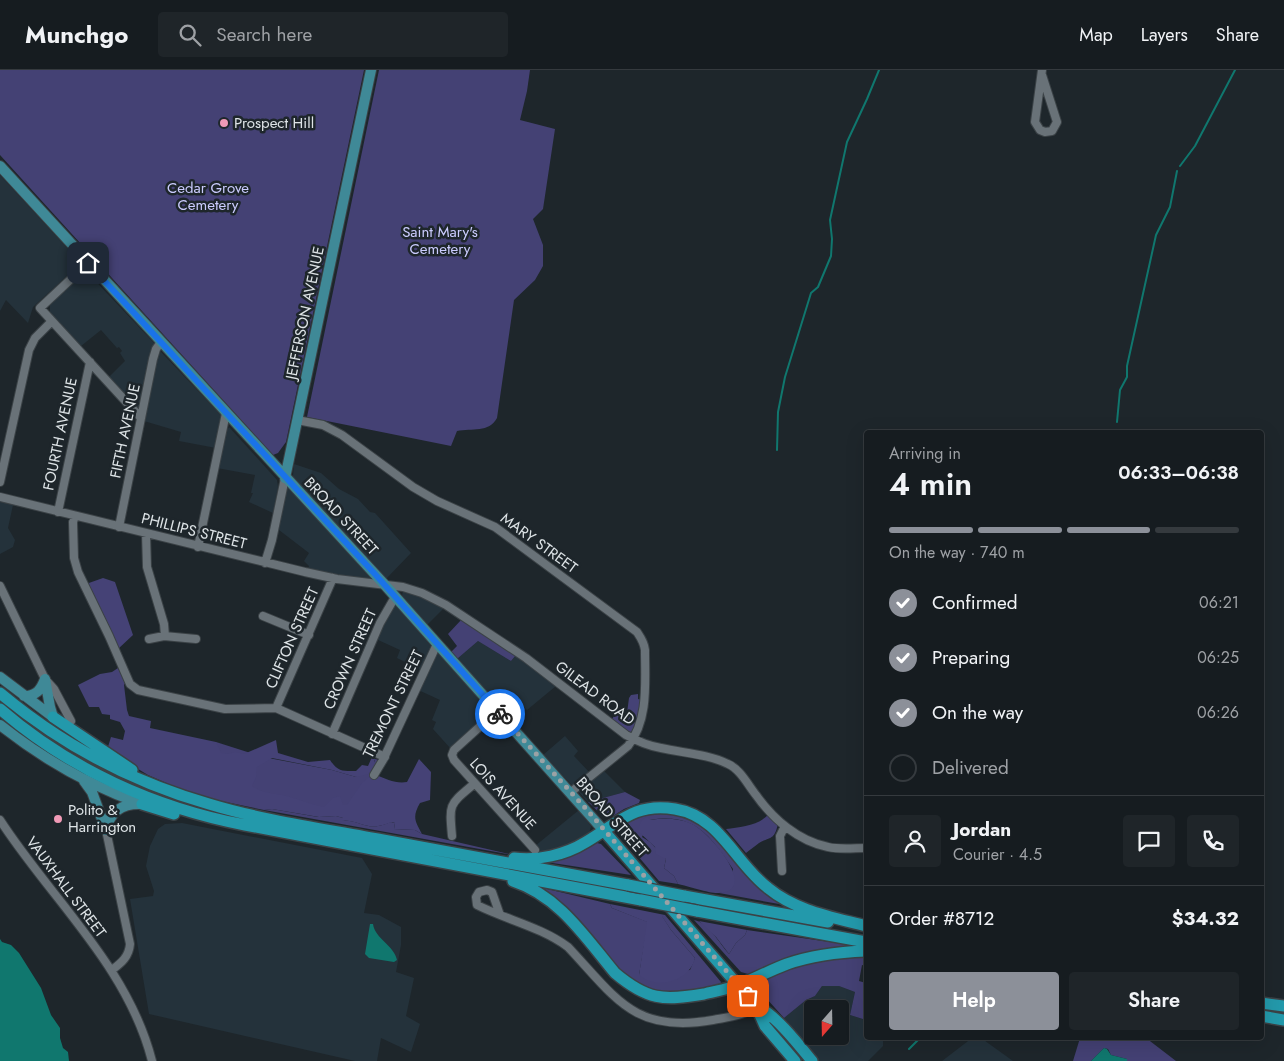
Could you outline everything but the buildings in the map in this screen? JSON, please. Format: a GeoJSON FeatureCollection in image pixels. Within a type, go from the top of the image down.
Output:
{"type":"FeatureCollection","features":[{"type":"Feature","properties":{"kind":"highway"},"geometry":{"type":"LineString","coordinates":[[0,693],[73,745],[117,769],[193,800],[238,812],[462,855],[864,928]]}},
{"type":"Feature","properties":{"kind":"highway"},"geometry":{"type":"LineString","coordinates":[[0,709],[43,743],[98,775],[155,800],[218,820]]}},
{"type":"Feature","properties":{"kind":"highway"},"geometry":{"type":"LineString","coordinates":[[53,717],[156,786]]}},
{"type":"Feature","properties":{"kind":"highway"},"geometry":{"type":"LineString","coordinates":[[142,804],[185,817],[218,820],[864,942]]}},
{"type":"Feature","properties":{"kind":"highway"},"geometry":{"type":"LineString","coordinates":[[462,855],[492,855],[522,859],[552,856],[584,844],[628,814],[649,808],[677,809],[693,814],[716,828],[754,876],[777,894],[796,905],[816,913],[864,927]]}},
{"type":"Feature","properties":{"kind":"highway","name":"BROAD STREET"},"geometry":{"type":"LineString","coordinates":[[604,830],[756,1006]]}},
{"type":"Feature","properties":{"kind":"highway"},"geometry":{"type":"LineString","coordinates":[[468,866],[492,876],[526,885],[555,904],[615,973],[636,990],[648,995],[671,998],[707,993],[739,985],[786,964],[811,957],[864,951]]}},
{"type":"Feature","properties":{"kind":"highway"},"geometry":{"type":"LineString","coordinates":[[1264,1003],[1284,1006]]}},
{"type":"Feature","properties":{"kind":"highway"},"geometry":{"type":"LineString","coordinates":[[756,1006],[765,1026],[795,1061]]}},
{"type":"Feature","properties":{"kind":"highway"},"geometry":{"type":"LineString","coordinates":[[756,1006],[772,1016],[812,1061]]}},
{"type":"Feature","properties":{"kind":"highway"},"geometry":{"type":"LineString","coordinates":[[1264,1017],[1284,1020]]}},
{"type":"Feature","properties":{"kind":"main road","name":"JEFFERSON AVENUE"},"geometry":{"type":"LineString","coordinates":[[285,478],[372,70]]}},
{"type":"Feature","properties":{"kind":"main road","name":"BROAD STREET"},"geometry":{"type":"LineString","coordinates":[[0,166],[384,584],[604,830]]}},
{"type":"Feature","properties":{"kind":"main road"},"geometry":{"type":"LineString","coordinates":[[0,677],[53,717]]}},
{"type":"Feature","properties":{"kind":"main road"},"geometry":{"type":"LineString","coordinates":[[24,696],[31,696],[38,692],[45,679]]}},
{"type":"Feature","properties":{"kind":"main road"},"geometry":{"type":"LineString","coordinates":[[45,679],[53,717]]}},
{"type":"Feature","properties":{"kind":"main road"},"geometry":{"type":"LineString","coordinates":[[0,725],[38,752],[82,778],[142,804]]}},
{"type":"Feature","properties":{"kind":"main road"},"geometry":{"type":"LineString","coordinates":[[82,778],[92,792],[106,830]]}},
{"type":"Feature","properties":{"kind":"main road"},"geometry":{"type":"LineString","coordinates":[[106,830],[110,817],[119,808],[132,804],[142,804]]}},
{"type":"Feature","properties":{"kind":"street"},"geometry":{"type":"LineString","coordinates":[[1042,73],[1056,122],[1052,131],[1045,132],[1040,130],[1035,122],[1042,73]]}},
{"type":"Feature","properties":{"kind":"street"},"geometry":{"type":"LineString","coordinates":[[88,263],[40,308],[141,418]]}},
{"type":"Feature","properties":{"kind":"street"},"geometry":{"type":"LineString","coordinates":[[0,482],[27,353],[35,338],[52,321]]}},
{"type":"Feature","properties":{"kind":"street","name":"FIFTH AVENUE"},"geometry":{"type":"LineString","coordinates":[[119,527],[155,353],[161,342]]}},
{"type":"Feature","properties":{"kind":"street","name":"FOURTH AVENUE"},"geometry":{"type":"LineString","coordinates":[[58,512],[90,362]]}},
{"type":"Feature","properties":{"kind":"street"},"geometry":{"type":"LineString","coordinates":[[198,547],[226,413]]}},
{"type":"Feature","properties":{"kind":"street","name":"MARY STREET"},"geometry":{"type":"LineString","coordinates":[[297,420],[323,425],[336,432],[413,487],[437,501],[496,527],[636,632],[644,643],[644,697],[638,729],[634,739]]}},
{"type":"Feature","properties":{"kind":"street","name":"JEFFERSON AVENUE"},"geometry":{"type":"LineString","coordinates":[[265,563],[272,540],[285,478]]}},
{"type":"Feature","properties":{"kind":"street","name":"PHILLIPS STREET"},"geometry":{"type":"LineString","coordinates":[[0,497],[265,563],[333,578],[384,584]]}},
{"type":"Feature","properties":{"kind":"street"},"geometry":{"type":"LineString","coordinates":[[74,516],[75,564],[130,684],[138,690],[225,709],[276,708],[385,757]]}},
{"type":"Feature","properties":{"kind":"street"},"geometry":{"type":"LineString","coordinates":[[146,534],[147,568],[166,636]]}},
{"type":"Feature","properties":{"kind":"street","name":"CLIFTON STREET"},"geometry":{"type":"LineString","coordinates":[[276,708],[333,578]]}},
{"type":"Feature","properties":{"kind":"street","name":"GILEAD ROAD"},"geometry":{"type":"LineString","coordinates":[[384,584],[417,591],[446,605],[526,658],[626,735],[662,748],[708,757],[730,764],[743,777],[771,814],[785,826],[815,844],[829,848],[864,848]]}},
{"type":"Feature","properties":{"kind":"street"},"geometry":{"type":"LineString","coordinates":[[0,586],[45,679],[54,689],[71,721]]}},
{"type":"Feature","properties":{"kind":"street","name":"CROWN STREET"},"geometry":{"type":"LineString","coordinates":[[332,734],[380,623],[394,596]]}},
{"type":"Feature","properties":{"kind":"street"},"geometry":{"type":"LineString","coordinates":[[263,616],[309,635]]}},
{"type":"Feature","properties":{"kind":"street"},"geometry":{"type":"LineString","coordinates":[[149,639],[166,636],[196,639]]}},
{"type":"Feature","properties":{"kind":"street","name":"TREMONT STREET"},"geometry":{"type":"LineString","coordinates":[[374,775],[385,757],[437,644]]}},
{"type":"Feature","properties":{"kind":"street","name":"LOIS AVENUE"},"geometry":{"type":"LineString","coordinates":[[497,711],[454,750],[452,755],[474,784],[535,850]]}},
{"type":"Feature","properties":{"kind":"street"},"geometry":{"type":"LineString","coordinates":[[571,792],[634,739]]}},
{"type":"Feature","properties":{"kind":"street"},"geometry":{"type":"LineString","coordinates":[[452,836],[451,808],[453,803],[474,784]]}},
{"type":"Feature","properties":{"kind":"street","name":"VAUXHALL STREET"},"geometry":{"type":"LineString","coordinates":[[0,820],[112,970],[138,1019],[152,1061]]}},
{"type":"Feature","properties":{"kind":"street"},"geometry":{"type":"LineString","coordinates":[[782,871],[780,836],[785,826]]}},
{"type":"Feature","properties":{"kind":"street","name":"VAUXHALL STREET"},"geometry":{"type":"LineString","coordinates":[[106,830],[130,944],[127,956],[112,970]]}},
{"type":"Feature","properties":{"kind":"street"},"geometry":{"type":"LineString","coordinates":[[500,915],[532,927],[562,942],[617,1000],[649,1018],[667,1022],[695,1023],[744,1014],[756,1006]]}},
{"type":"Feature","properties":{"kind":"shaded area"},"geometry":{"type":"Polygon","coordinates":[[[0,175],[81,263],[33,307],[28,323],[6,300],[0,311],[0,175]]]}},
{"type":"Feature","properties":{"kind":"shaded area"},"geometry":{"type":"Polygon","coordinates":[[[86,271],[155,344],[152,347],[139,409],[109,377],[125,361],[119,347],[117,348],[101,330],[81,346],[50,313],[50,304],[86,271]]]}},
{"type":"Feature","properties":{"kind":"shaded area"},"geometry":{"type":"Polygon","coordinates":[[[161,352],[223,417],[216,448],[179,441],[181,432],[144,421],[157,354],[161,352]]]}},
{"type":"Feature","properties":{"kind":"shaded area"},"geometry":{"type":"Polygon","coordinates":[[[229,427],[277,480],[278,487],[273,513],[249,502],[253,493],[251,493],[255,475],[217,468],[229,427]]]}},
{"type":"Feature","properties":{"kind":"shaded area"},"geometry":{"type":"Polygon","coordinates":[[[294,464],[321,473],[339,489],[358,499],[370,512],[375,513],[411,553],[385,580],[387,582],[308,569],[309,566],[304,561],[309,553],[279,530],[284,495],[293,476],[294,464]]]}},
{"type":"Feature","properties":{"kind":"shaded area"},"geometry":{"type":"Polygon","coordinates":[[[0,502],[13,505],[8,528],[15,540],[13,547],[0,554],[0,502]]]}},
{"type":"Feature","properties":{"kind":"shaded area"},"geometry":{"type":"Polygon","coordinates":[[[103,578],[115,582],[133,635],[118,649],[86,584],[103,578]]]}},
{"type":"Feature","properties":{"kind":"shaded area"},"geometry":{"type":"Polygon","coordinates":[[[403,590],[416,594],[444,608],[427,625],[402,596],[403,590]]]}},
{"type":"Feature","properties":{"kind":"shaded area"},"geometry":{"type":"Polygon","coordinates":[[[394,604],[486,706],[485,717],[451,749],[433,729],[436,722],[432,720],[440,700],[414,688],[421,670],[397,658],[400,650],[376,639],[394,604]]]}},
{"type":"Feature","properties":{"kind":"shaded area"},"geometry":{"type":"Polygon","coordinates":[[[478,641],[511,661],[516,655],[556,686],[527,710],[524,707],[521,710],[519,709],[509,718],[457,659],[478,641]]]}},
{"type":"Feature","properties":{"kind":"shaded area"},"geometry":{"type":"Polygon","coordinates":[[[118,668],[125,683],[129,716],[151,721],[150,728],[216,742],[221,753],[228,754],[235,752],[244,754],[276,740],[278,753],[308,762],[330,760],[338,769],[344,771],[356,771],[362,765],[368,766],[372,757],[375,759],[373,767],[368,774],[356,777],[332,770],[272,758],[257,767],[256,777],[252,786],[263,791],[324,807],[333,798],[340,796],[343,805],[347,805],[362,783],[368,778],[376,775],[395,782],[407,782],[419,759],[431,772],[430,800],[420,803],[415,816],[422,834],[415,830],[394,829],[395,823],[392,822],[384,825],[366,826],[342,820],[343,818],[336,816],[319,817],[272,809],[264,810],[216,800],[178,788],[148,775],[107,750],[111,737],[123,740],[125,731],[120,722],[110,719],[110,715],[102,714],[99,707],[89,707],[78,685],[100,674],[112,672],[118,668]]]}},
{"type":"Feature","properties":{"kind":"shaded area"},"geometry":{"type":"Polygon","coordinates":[[[638,694],[638,699],[642,700],[635,728],[630,733],[611,720],[620,709],[627,713],[629,698],[631,695],[638,694]]]}},
{"type":"Feature","properties":{"kind":"shaded area"},"geometry":{"type":"Polygon","coordinates":[[[565,736],[578,751],[574,756],[590,773],[599,766],[625,792],[588,802],[543,755],[565,736]]]}},
{"type":"Feature","properties":{"kind":"shaded area"},"geometry":{"type":"Polygon","coordinates":[[[579,810],[591,826],[589,834],[577,844],[538,855],[535,846],[579,810]]]}},
{"type":"Feature","properties":{"kind":"shaded area"},"geometry":{"type":"Polygon","coordinates":[[[648,817],[650,820],[682,821],[692,824],[699,829],[718,848],[733,871],[735,882],[731,889],[715,893],[678,884],[674,876],[664,868],[666,859],[656,854],[655,847],[639,832],[640,823],[648,817]]]}},
{"type":"Feature","properties":{"kind":"shaded area"},"geometry":{"type":"Polygon","coordinates":[[[182,823],[362,858],[372,874],[364,913],[379,915],[401,927],[401,945],[396,972],[414,978],[406,1016],[420,1024],[411,1052],[381,1038],[377,1061],[355,1061],[149,1014],[130,899],[153,896],[154,891],[146,866],[150,846],[158,829],[165,824],[182,823]]]}},
{"type":"Feature","properties":{"kind":"shaded area"},"geometry":{"type":"Polygon","coordinates":[[[610,904],[665,915],[662,916],[671,930],[695,958],[693,965],[677,979],[664,983],[650,981],[639,975],[647,922],[612,908],[610,904]]]}},
{"type":"Feature","properties":{"kind":"shaded area"},"geometry":{"type":"Polygon","coordinates":[[[699,921],[747,930],[729,954],[716,937],[699,921]]]}},
{"type":"Feature","properties":{"kind":"shaded area"},"geometry":{"type":"Polygon","coordinates":[[[370,924],[373,924],[377,934],[392,950],[397,960],[394,962],[369,958],[365,954],[370,924]]]}},
{"type":"Feature","properties":{"kind":"shaded area"},"geometry":{"type":"Polygon","coordinates":[[[0,939],[2,942],[11,945],[19,953],[41,988],[51,1015],[60,1028],[60,1038],[63,1048],[68,1052],[69,1061],[0,1061],[0,939]]]}},
{"type":"Feature","properties":{"kind":"shaded area"},"geometry":{"type":"Polygon","coordinates":[[[822,986],[839,986],[855,992],[850,1015],[864,1019],[864,1040],[883,1040],[883,1046],[868,1061],[818,1061],[805,1045],[849,1045],[849,1000],[806,1000],[815,996],[822,986]]]}},
{"type":"Feature","properties":{"kind":"shaded area"},"geometry":{"type":"Polygon","coordinates":[[[804,1002],[804,1043],[784,1018],[804,1002]]]}},
{"type":"Feature","properties":{"kind":"shaded area"},"geometry":{"type":"Polygon","coordinates":[[[969,1040],[984,1040],[1013,1061],[942,1061],[969,1040]]]}},
{"type":"Feature","properties":{"kind":"shaded area"},"geometry":{"type":"Polygon","coordinates":[[[1104,1048],[1111,1055],[1127,1059],[1127,1061],[1091,1061],[1104,1048]]]}},
{"type":"Feature","properties":{"kind":"green space","name":"Cedar Grove Cemetery"},"geometry":{"type":"Polygon","coordinates":[[[0,70],[364,70],[286,442],[278,453],[273,455],[0,155],[0,70]]]}},
{"type":"Feature","properties":{"kind":"green space","name":"Saint Mary's Cemetery"},"geometry":{"type":"Polygon","coordinates":[[[379,70],[530,70],[520,120],[555,129],[543,209],[533,219],[543,245],[543,266],[535,280],[514,300],[497,418],[494,423],[485,428],[457,431],[451,446],[307,417],[379,70]]]}},
{"type":"Feature","properties":{"kind":"green space"},"geometry":{"type":"Polygon","coordinates":[[[462,619],[516,655],[511,661],[478,641],[457,659],[451,652],[457,646],[448,634],[462,619]]]}},
{"type":"Feature","properties":{"kind":"green space"},"geometry":{"type":"Polygon","coordinates":[[[216,742],[263,757],[332,770],[356,777],[375,759],[379,760],[356,816],[215,782],[216,742]]]}},
{"type":"Feature","properties":{"kind":"green space"},"geometry":{"type":"Polygon","coordinates":[[[625,792],[640,800],[639,803],[624,809],[610,818],[603,816],[588,802],[625,792]]]}},
{"type":"Feature","properties":{"kind":"green space"},"geometry":{"type":"Polygon","coordinates":[[[272,809],[318,817],[336,816],[343,818],[343,820],[366,826],[383,825],[391,822],[395,823],[394,829],[415,830],[422,834],[513,855],[264,810],[272,809]]]}},
{"type":"Feature","properties":{"kind":"green space"},"geometry":{"type":"Polygon","coordinates":[[[672,812],[701,822],[780,902],[779,904],[719,893],[728,890],[733,869],[709,837],[690,824],[679,820],[666,818],[650,820],[642,837],[650,842],[666,859],[664,868],[674,876],[678,884],[659,881],[622,837],[622,827],[624,823],[644,814],[672,812]]]}},
{"type":"Feature","properties":{"kind":"green space"},"geometry":{"type":"Polygon","coordinates":[[[768,815],[778,824],[775,833],[772,837],[759,843],[746,853],[726,829],[754,824],[768,815]]]}},
{"type":"Feature","properties":{"kind":"green space"},"geometry":{"type":"Polygon","coordinates":[[[597,843],[601,844],[631,875],[546,862],[597,843]]]}},
{"type":"Feature","properties":{"kind":"green space"},"geometry":{"type":"Polygon","coordinates":[[[543,888],[610,904],[612,908],[648,922],[639,975],[690,970],[695,958],[661,915],[665,915],[721,982],[719,986],[709,989],[661,993],[630,981],[539,889],[543,888]]]}},
{"type":"Feature","properties":{"kind":"green space"},"geometry":{"type":"Polygon","coordinates":[[[694,920],[709,929],[729,954],[747,930],[851,945],[850,948],[748,974],[741,972],[694,920]]]}},
{"type":"Feature","properties":{"kind":"green space"},"geometry":{"type":"Polygon","coordinates":[[[864,955],[864,966],[862,965],[859,981],[864,982],[864,1019],[850,1015],[855,992],[839,986],[822,986],[815,996],[804,1000],[784,1018],[757,988],[760,981],[765,977],[823,958],[864,955]]]}},
{"type":"Feature","properties":{"kind":"green space"},"geometry":{"type":"Polygon","coordinates":[[[1079,1040],[1149,1040],[1176,1061],[1127,1061],[1127,1059],[1111,1055],[1108,1049],[1104,1048],[1091,1061],[1073,1061],[1079,1040]]]}},
{"type":"Feature","properties":{"kind":"waterway"},"geometry":{"type":"LineString","coordinates":[[777,450],[778,412],[785,377],[811,293],[818,287],[831,256],[830,220],[847,142],[879,70]]}},
{"type":"Feature","properties":{"kind":"waterway"},"geometry":{"type":"LineString","coordinates":[[1180,166],[1195,146],[1235,70]]}},
{"type":"Feature","properties":{"kind":"waterway"},"geometry":{"type":"LineString","coordinates":[[1117,422],[1120,390],[1127,377],[1127,366],[1156,235],[1170,207],[1177,171]]}},
{"type":"Feature","properties":{"kind":"waterway"},"geometry":{"type":"LineString","coordinates":[[909,1049],[918,1040]]}},
{"type":"Feature","properties":{"kind":"way so far"},"geometry":{"type":"LineString","coordinates":[[500,714],[588,811],[748,996]]}},
{"type":"Feature","properties":{"kind":"place","name":"Prospect Hill"},"geometry":{"type":"Point","coordinates":[224,123]}},
{"type":"Feature","properties":{"kind":"place","name":"Polito & Harrington"},"geometry":{"type":"Point","coordinates":[58,819]}},
{"type":"Feature","properties":{"kind":"route"},"geometry":{"type":"LineString","coordinates":[[88,263],[374,573],[500,714]]}}]}
